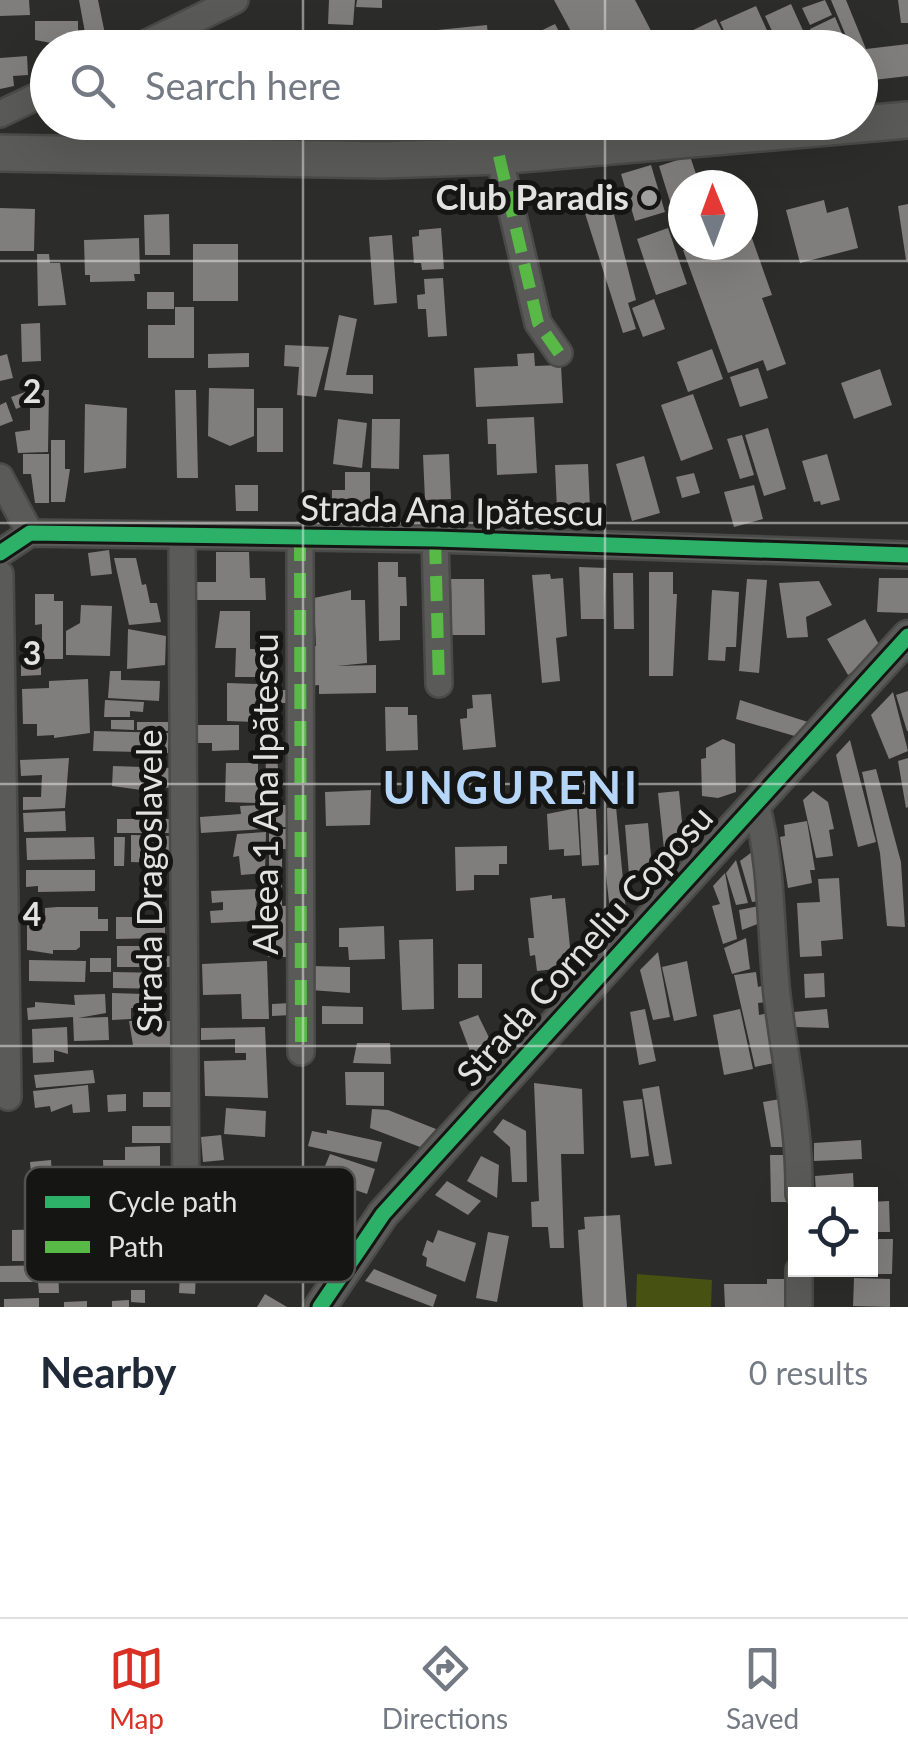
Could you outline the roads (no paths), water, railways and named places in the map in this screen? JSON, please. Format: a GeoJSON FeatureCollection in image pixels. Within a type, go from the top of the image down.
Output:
{"type":"FeatureCollection","features":[{"type":"Feature","properties":{"kind":"main road"},"geometry":{"type":"LineString","coordinates":[[878,123],[908,120]]}},
{"type":"Feature","properties":{"kind":"main road"},"geometry":{"type":"LineString","coordinates":[[0,153],[382,160],[499,156],[681,140]]}},
{"type":"Feature","properties":{"kind":"street"},"geometry":{"type":"LineString","coordinates":[[174,30],[235,0]]}},
{"type":"Feature","properties":{"kind":"street"},"geometry":{"type":"LineString","coordinates":[[0,114],[30,100]]}},
{"type":"Feature","properties":{"kind":"street"},"geometry":{"type":"LineString","coordinates":[[499,156],[538,323],[559,353]]}},
{"type":"Feature","properties":{"kind":"street"},"geometry":{"type":"LineString","coordinates":[[0,477],[30,533],[0,554]]}},
{"type":"Feature","properties":{"kind":"street","name":"Strada Ana Ipătescu"},"geometry":{"type":"LineString","coordinates":[[30,533],[435,539],[908,554]]}},
{"type":"Feature","properties":{"kind":"street","name":"Strada Dragoslavele"},"geometry":{"type":"LineString","coordinates":[[182,536],[186,1167]]}},
{"type":"Feature","properties":{"kind":"street","name":"Aleea 1 Ana Ipătescu"},"geometry":{"type":"LineString","coordinates":[[300,536],[301,1052]]}},
{"type":"Feature","properties":{"kind":"street"},"geometry":{"type":"LineString","coordinates":[[435,539],[439,684]]}},
{"type":"Feature","properties":{"kind":"street"},"geometry":{"type":"LineString","coordinates":[[0,574],[8,1097]]}},
{"type":"Feature","properties":{"kind":"street","name":"Strada Corneliu Coposu"},"geometry":{"type":"LineString","coordinates":[[355,1255],[383,1214],[908,636]]}},
{"type":"Feature","properties":{"kind":"street"},"geometry":{"type":"LineString","coordinates":[[756,804],[771,875],[777,994],[800,1163],[799,1187]]}},
{"type":"Feature","properties":{"kind":"street"},"geometry":{"type":"LineString","coordinates":[[799,1277],[799,1307]]}},
{"type":"Feature","properties":{"kind":"street","name":"Strada Corneliu Coposu"},"geometry":{"type":"LineString","coordinates":[[320,1307],[337,1282]]}},
{"type":"Feature","properties":{"kind":"place","name":"Club Paradis"},"geometry":{"type":"Point","coordinates":[649,198]}},
{"type":"Feature","properties":{"kind":"district","name":"UNGURENI"},"geometry":{"type":"Point","coordinates":[511,788]}}]}
